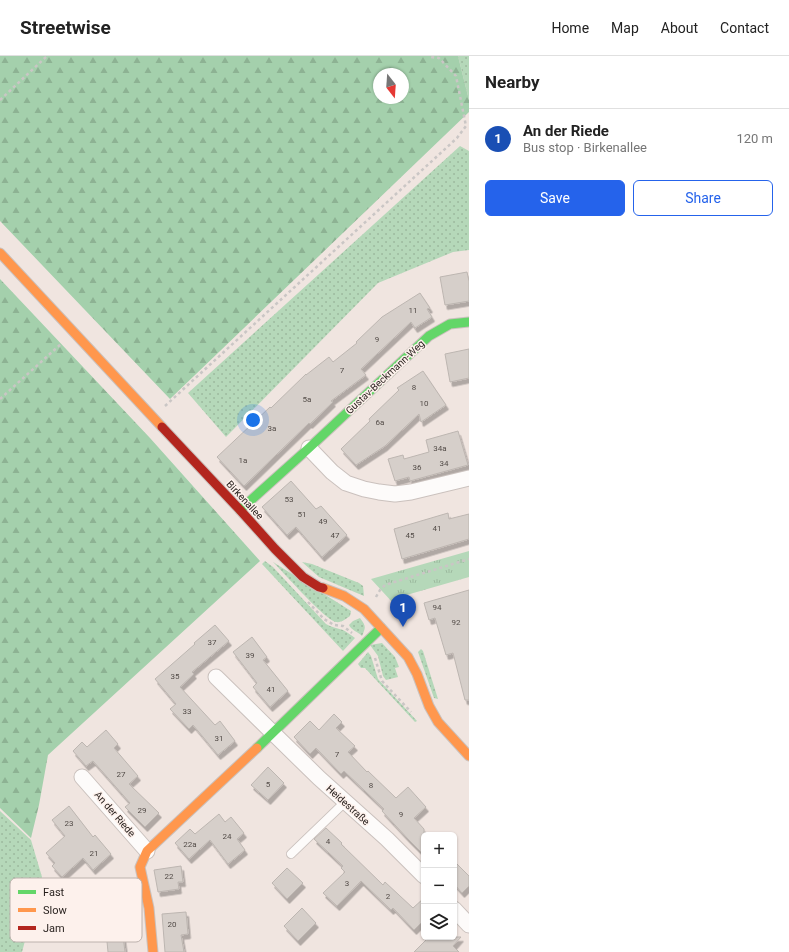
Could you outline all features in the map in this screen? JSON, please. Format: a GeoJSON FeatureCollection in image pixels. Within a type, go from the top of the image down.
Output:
{"type":"FeatureCollection","features":[{"type":"Feature","properties":{"kind":"street","name":"Birkenallee"},"geometry":{"type":"LineString","coordinates":[[0,253],[275,549],[303,576],[319,587],[344,596],[364,609],[408,657],[417,674],[429,706],[438,722],[469,756]]}},
{"type":"Feature","properties":{"kind":"street","name":"Gustav-Beckmann-Weg"},"geometry":{"type":"LineString","coordinates":[[240,510],[429,336],[450,324],[469,322]]}},
{"type":"Feature","properties":{"kind":"street"},"geometry":{"type":"LineString","coordinates":[[309,448],[332,472],[346,483],[379,492],[395,494],[411,492],[469,478]]}},
{"type":"Feature","properties":{"kind":"street"},"geometry":{"type":"LineString","coordinates":[[153,952],[149,908],[140,867],[147,851],[273,733],[381,628]]}},
{"type":"Feature","properties":{"kind":"street"},"geometry":{"type":"LineString","coordinates":[[216,677],[273,733]]}},
{"type":"Feature","properties":{"kind":"street","name":"Heidestraße"},"geometry":{"type":"LineString","coordinates":[[273,733],[319,778],[387,839],[421,873]]}},
{"type":"Feature","properties":{"kind":"street","name":"An der Riede"},"geometry":{"type":"LineString","coordinates":[[82,777],[147,851]]}},
{"type":"Feature","properties":{"kind":"street"},"geometry":{"type":"LineString","coordinates":[[457,911],[469,925]]}},
{"type":"Feature","properties":{"kind":"lane"},"geometry":{"type":"LineString","coordinates":[[291,854],[345,802]]}},
{"type":"Feature","properties":{"kind":"path"},"geometry":{"type":"LineString","coordinates":[[0,100],[47,56]]}},
{"type":"Feature","properties":{"kind":"path"},"geometry":{"type":"LineString","coordinates":[[153,418],[457,138],[466,126],[456,76],[439,58],[431,56]]}},
{"type":"Feature","properties":{"kind":"path"},"geometry":{"type":"LineString","coordinates":[[0,399],[74,331]]}},
{"type":"Feature","properties":{"kind":"path"},"geometry":{"type":"LineString","coordinates":[[343,626],[364,609],[377,596],[385,585],[469,559]]}},
{"type":"Feature","properties":{"kind":"green space"},"geometry":{"type":"Polygon","coordinates":[[[0,56],[458,56],[469,100],[469,112],[170,399],[0,221],[0,56]]]}},
{"type":"Feature","properties":{"kind":"green space"},"geometry":{"type":"Polygon","coordinates":[[[458,56],[469,56],[469,100],[458,56]]]}},
{"type":"Feature","properties":{"kind":"green space"},"geometry":{"type":"Polygon","coordinates":[[[460,146],[469,151],[469,250],[453,252],[378,283],[226,437],[188,393],[460,146]]]}},
{"type":"Feature","properties":{"kind":"green space"},"geometry":{"type":"Polygon","coordinates":[[[0,279],[150,438],[260,561],[48,755],[39,805],[31,838],[0,808],[0,279]]]}},
{"type":"Feature","properties":{"kind":"green space"},"geometry":{"type":"Polygon","coordinates":[[[469,551],[469,577],[403,596],[393,603],[371,579],[469,551]]]}},
{"type":"Feature","properties":{"kind":"green space"},"geometry":{"type":"Polygon","coordinates":[[[265,561],[273,567],[326,624],[343,630],[355,638],[343,651],[262,564],[265,561]]]}},
{"type":"Feature","properties":{"kind":"green space"},"geometry":{"type":"Polygon","coordinates":[[[273,562],[351,611],[350,616],[340,622],[336,622],[331,619],[314,605],[273,562]]]}},
{"type":"Feature","properties":{"kind":"green space"},"geometry":{"type":"Polygon","coordinates":[[[302,562],[312,564],[359,583],[363,586],[364,596],[319,577],[302,562]]]}},
{"type":"Feature","properties":{"kind":"green space"},"geometry":{"type":"Polygon","coordinates":[[[360,618],[365,627],[362,636],[349,625],[353,621],[360,618]]]}},
{"type":"Feature","properties":{"kind":"green space"},"geometry":{"type":"Polygon","coordinates":[[[382,643],[395,657],[399,667],[395,668],[398,677],[386,680],[383,676],[378,656],[370,645],[382,643]]]}},
{"type":"Feature","properties":{"kind":"green space"},"geometry":{"type":"Polygon","coordinates":[[[421,649],[423,651],[438,699],[434,698],[418,652],[421,649]]]}},
{"type":"Feature","properties":{"kind":"green space"},"geometry":{"type":"Polygon","coordinates":[[[368,652],[371,656],[378,679],[417,721],[415,722],[365,668],[361,668],[358,664],[368,652]]]}},
{"type":"Feature","properties":{"kind":"green space"},"geometry":{"type":"Polygon","coordinates":[[[0,811],[31,840],[42,877],[10,878],[10,942],[25,942],[22,952],[0,952],[0,811]]]}},
{"type":"Feature","properties":{"kind":"building"},"geometry":{"type":"Polygon","coordinates":[[[467,272],[469,281],[469,301],[445,305],[440,277],[467,272]]]}},
{"type":"Feature","properties":{"kind":"building"},"geometry":{"type":"Polygon","coordinates":[[[420,293],[430,308],[427,309],[432,317],[415,328],[411,322],[361,369],[366,375],[331,401],[333,402],[310,424],[309,423],[244,486],[217,457],[306,374],[329,357],[333,362],[357,343],[356,342],[382,317],[420,293]]]}},
{"type":"Feature","properties":{"kind":"building"},"geometry":{"type":"Polygon","coordinates":[[[469,349],[469,378],[450,382],[445,354],[469,349]]]}},
{"type":"Feature","properties":{"kind":"building"},"geometry":{"type":"Polygon","coordinates":[[[423,371],[446,405],[421,422],[419,414],[385,446],[356,465],[341,449],[399,390],[397,388],[423,371]]]}},
{"type":"Feature","properties":{"kind":"building"},"geometry":{"type":"Polygon","coordinates":[[[458,431],[468,465],[410,481],[409,477],[395,481],[388,459],[403,455],[404,459],[429,452],[426,440],[458,431]]]}},
{"type":"Feature","properties":{"kind":"building"},"geometry":{"type":"Polygon","coordinates":[[[291,481],[316,509],[321,506],[347,535],[322,557],[296,527],[287,535],[262,507],[291,481]]]}},
{"type":"Feature","properties":{"kind":"building"},"geometry":{"type":"Polygon","coordinates":[[[448,513],[449,519],[469,514],[469,539],[402,559],[394,529],[448,513]]]}},
{"type":"Feature","properties":{"kind":"building"},"geometry":{"type":"Polygon","coordinates":[[[469,590],[469,700],[465,700],[453,653],[446,655],[435,618],[429,620],[424,603],[469,590]]]}},
{"type":"Feature","properties":{"kind":"building"},"geometry":{"type":"Polygon","coordinates":[[[215,625],[229,641],[192,672],[194,674],[180,687],[215,725],[220,721],[235,741],[218,755],[193,725],[189,729],[170,709],[176,704],[155,679],[215,625]]]}},
{"type":"Feature","properties":{"kind":"building"},"geometry":{"type":"Polygon","coordinates":[[[252,637],[267,657],[263,660],[288,691],[270,707],[253,687],[257,683],[233,652],[252,637]]]}},
{"type":"Feature","properties":{"kind":"building"},"geometry":{"type":"Polygon","coordinates":[[[334,714],[342,722],[336,728],[355,746],[348,752],[367,772],[368,771],[396,798],[408,787],[426,807],[414,818],[424,829],[424,832],[421,832],[421,852],[382,811],[384,809],[344,771],[341,774],[316,748],[310,754],[294,737],[310,721],[319,730],[334,714]]]}},
{"type":"Feature","properties":{"kind":"building"},"geometry":{"type":"Polygon","coordinates":[[[106,730],[118,744],[114,748],[138,776],[129,784],[159,813],[145,827],[125,807],[130,803],[93,761],[86,766],[73,751],[82,742],[87,747],[106,730]]]}},
{"type":"Feature","properties":{"kind":"building"},"geometry":{"type":"Polygon","coordinates":[[[268,767],[284,783],[268,800],[251,785],[268,767]]]}},
{"type":"Feature","properties":{"kind":"building"},"geometry":{"type":"Polygon","coordinates":[[[69,806],[93,837],[95,835],[111,854],[93,870],[83,858],[62,877],[52,866],[55,863],[46,853],[65,836],[52,820],[69,806]]]}},
{"type":"Feature","properties":{"kind":"building"},"geometry":{"type":"Polygon","coordinates":[[[219,814],[225,822],[231,817],[244,833],[237,839],[245,850],[228,864],[210,840],[189,859],[175,843],[190,829],[195,834],[219,814]]]}},
{"type":"Feature","properties":{"kind":"building"},"geometry":{"type":"Polygon","coordinates":[[[326,828],[383,885],[385,882],[413,908],[421,901],[421,923],[414,930],[393,908],[391,910],[361,881],[337,906],[323,893],[345,872],[341,868],[343,866],[314,839],[326,828]]]}},
{"type":"Feature","properties":{"kind":"building"},"geometry":{"type":"Polygon","coordinates":[[[457,864],[469,876],[469,886],[462,893],[457,887],[457,864]]]}},
{"type":"Feature","properties":{"kind":"building"},"geometry":{"type":"Polygon","coordinates":[[[181,866],[183,882],[178,882],[179,889],[158,892],[154,870],[181,866]]]}},
{"type":"Feature","properties":{"kind":"building"},"geometry":{"type":"Polygon","coordinates":[[[287,868],[303,883],[287,899],[272,883],[287,868]]]}},
{"type":"Feature","properties":{"kind":"building"},"geometry":{"type":"Polygon","coordinates":[[[302,908],[316,923],[298,941],[284,926],[302,908]]]}},
{"type":"Feature","properties":{"kind":"building"},"geometry":{"type":"Polygon","coordinates":[[[186,912],[188,934],[181,935],[184,952],[165,952],[162,914],[186,912]]]}},
{"type":"Feature","properties":{"kind":"building"},"geometry":{"type":"Polygon","coordinates":[[[457,937],[461,937],[453,946],[459,952],[414,952],[426,940],[457,940],[457,937]]]}},
{"type":"Feature","properties":{"kind":"building"},"geometry":{"type":"Polygon","coordinates":[[[107,942],[124,942],[125,952],[108,952],[107,942]]]}},
{"type":"Feature","properties":{"kind":"traffic: fast"},"geometry":{"type":"LineString","coordinates":[[240,510],[429,336],[450,324],[469,322]]}},
{"type":"Feature","properties":{"kind":"traffic: fast"},"geometry":{"type":"LineString","coordinates":[[257,748],[381,628]]}},
{"type":"Feature","properties":{"kind":"traffic: slow"},"geometry":{"type":"LineString","coordinates":[[0,253],[162,427]]}},
{"type":"Feature","properties":{"kind":"traffic: slow"},"geometry":{"type":"LineString","coordinates":[[323,588],[344,596],[364,609],[408,657],[417,674],[429,706],[438,722],[469,756]]}},
{"type":"Feature","properties":{"kind":"traffic: slow"},"geometry":{"type":"LineString","coordinates":[[153,952],[149,908],[140,867],[147,851],[257,748]]}},
{"type":"Feature","properties":{"kind":"traffic: jam"},"geometry":{"type":"LineString","coordinates":[[162,427],[275,549],[303,577],[323,588]]}},
{"type":"Feature","properties":{"kind":"place","name":"An der Riede"},"geometry":{"type":"Point","coordinates":[403,627]}}]}
